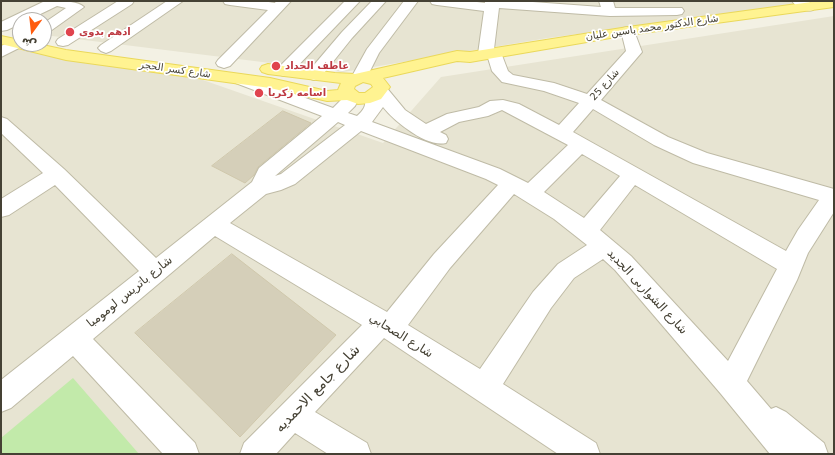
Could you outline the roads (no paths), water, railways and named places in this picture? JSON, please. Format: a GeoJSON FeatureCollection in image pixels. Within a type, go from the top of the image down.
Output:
{"type":"FeatureCollection","features":[{"type":"Feature","properties":{"kind":"main road","name":"شارع الدكتور محمد ياسين عليان"},"geometry":{"type":"LineString","coordinates":[[470,57],[459,64],[360,98],[357,85],[457,56],[470,57],[804,4],[834,3]]}},
{"type":"Feature","properties":{"kind":"main road","name":"شارع كسر الحجر"},"geometry":{"type":"LineString","coordinates":[[8,34],[66,54],[288,86],[327,96],[357,85]]}},
{"type":"Feature","properties":{"kind":"main road","name":"شارع كسر الحجر"},"geometry":{"type":"LineString","coordinates":[[52,40],[314,75],[357,85]]}},
{"type":"Feature","properties":{"kind":"main road"},"geometry":{"type":"LineString","coordinates":[[357,85],[378,81],[379,91]]}},
{"type":"Feature","properties":{"kind":"street"},"geometry":{"type":"LineString","coordinates":[[1,52],[8,34],[56,1],[77,8],[52,24]]}},
{"type":"Feature","properties":{"kind":"street"},"geometry":{"type":"LineString","coordinates":[[63,42],[127,1]]}},
{"type":"Feature","properties":{"kind":"street"},"geometry":{"type":"LineString","coordinates":[[106,48],[176,1]]}},
{"type":"Feature","properties":{"kind":"street"},"geometry":{"type":"LineString","coordinates":[[230,1],[281,4]]}},
{"type":"Feature","properties":{"kind":"street"},"geometry":{"type":"LineString","coordinates":[[284,71],[353,1]]}},
{"type":"Feature","properties":{"kind":"street"},"geometry":{"type":"LineString","coordinates":[[314,75],[346,35],[379,1]]}},
{"type":"Feature","properties":{"kind":"street","name":"شارع باتريس لومومبا"},"geometry":{"type":"LineString","coordinates":[[260,187],[263,178],[270,169],[345,106],[357,85],[372,52],[411,1]]}},
{"type":"Feature","properties":{"kind":"street"},"geometry":{"type":"LineString","coordinates":[[437,1],[608,7],[676,6],[686,23]]}},
{"type":"Feature","properties":{"kind":"street"},"geometry":{"type":"LineString","coordinates":[[224,63],[281,4]]}},
{"type":"Feature","properties":{"kind":"street"},"geometry":{"type":"LineString","coordinates":[[492,4],[490,53],[503,77],[559,90],[591,101],[661,141],[686,153],[834,197],[825,208],[790,265],[785,280],[731,384]]}},
{"type":"Feature","properties":{"kind":"street","name":"شارع 25"},"geometry":{"type":"LineString","coordinates":[[561,134],[634,52],[628,31]]}},
{"type":"Feature","properties":{"kind":"street","name":"شارع الشواربى الجديد"},"geometry":{"type":"LineString","coordinates":[[239,79],[512,184]]}},
{"type":"Feature","properties":{"kind":"street","name":"شارع باتريس لومومبا"},"geometry":{"type":"LineString","coordinates":[[1,398],[260,187],[274,185],[288,179],[359,124],[375,108],[379,91]]}},
{"type":"Feature","properties":{"kind":"street","name":"شارع الشواربى الجديد"},"geometry":{"type":"LineString","coordinates":[[379,91],[393,111],[425,132],[472,157],[595,239],[623,263],[731,384],[789,454]]}},
{"type":"Feature","properties":{"kind":"street"},"geometry":{"type":"LineString","coordinates":[[425,132],[455,117],[474,115],[489,110],[496,105],[503,105],[513,108],[790,265]]}},
{"type":"Feature","properties":{"kind":"street"},"geometry":{"type":"LineString","coordinates":[[1,123],[57,174],[124,243],[155,272]]}},
{"type":"Feature","properties":{"kind":"street","name":"شارع جامع الاحمديه"},"geometry":{"type":"LineString","coordinates":[[255,454],[293,415],[386,326],[442,261],[512,184],[580,145]]}},
{"type":"Feature","properties":{"kind":"street"},"geometry":{"type":"LineString","coordinates":[[1,209],[57,174]]}},
{"type":"Feature","properties":{"kind":"street"},"geometry":{"type":"LineString","coordinates":[[484,388],[542,300],[595,239],[632,175]]}},
{"type":"Feature","properties":{"kind":"street","name":"شارع الصحابي"},"geometry":{"type":"LineString","coordinates":[[213,224],[386,326],[585,454]]}},
{"type":"Feature","properties":{"kind":"street"},"geometry":{"type":"LineString","coordinates":[[74,338],[184,454]]}},
{"type":"Feature","properties":{"kind":"street","name":"شارع الشواربى الجديد"},"geometry":{"type":"LineString","coordinates":[[731,384],[813,454]]}},
{"type":"Feature","properties":{"kind":"street"},"geometry":{"type":"LineString","coordinates":[[293,415],[356,454]]}},
{"type":"Feature","properties":{"kind":"place","name":"ادهم بدوى"},"geometry":{"type":"Point","coordinates":[70,32]}},
{"type":"Feature","properties":{"kind":"place","name":"عاطف الحداد"},"geometry":{"type":"Point","coordinates":[276,66]}},
{"type":"Feature","properties":{"kind":"place","name":"اسامه زكريا"},"geometry":{"type":"Point","coordinates":[259,93]}}]}
